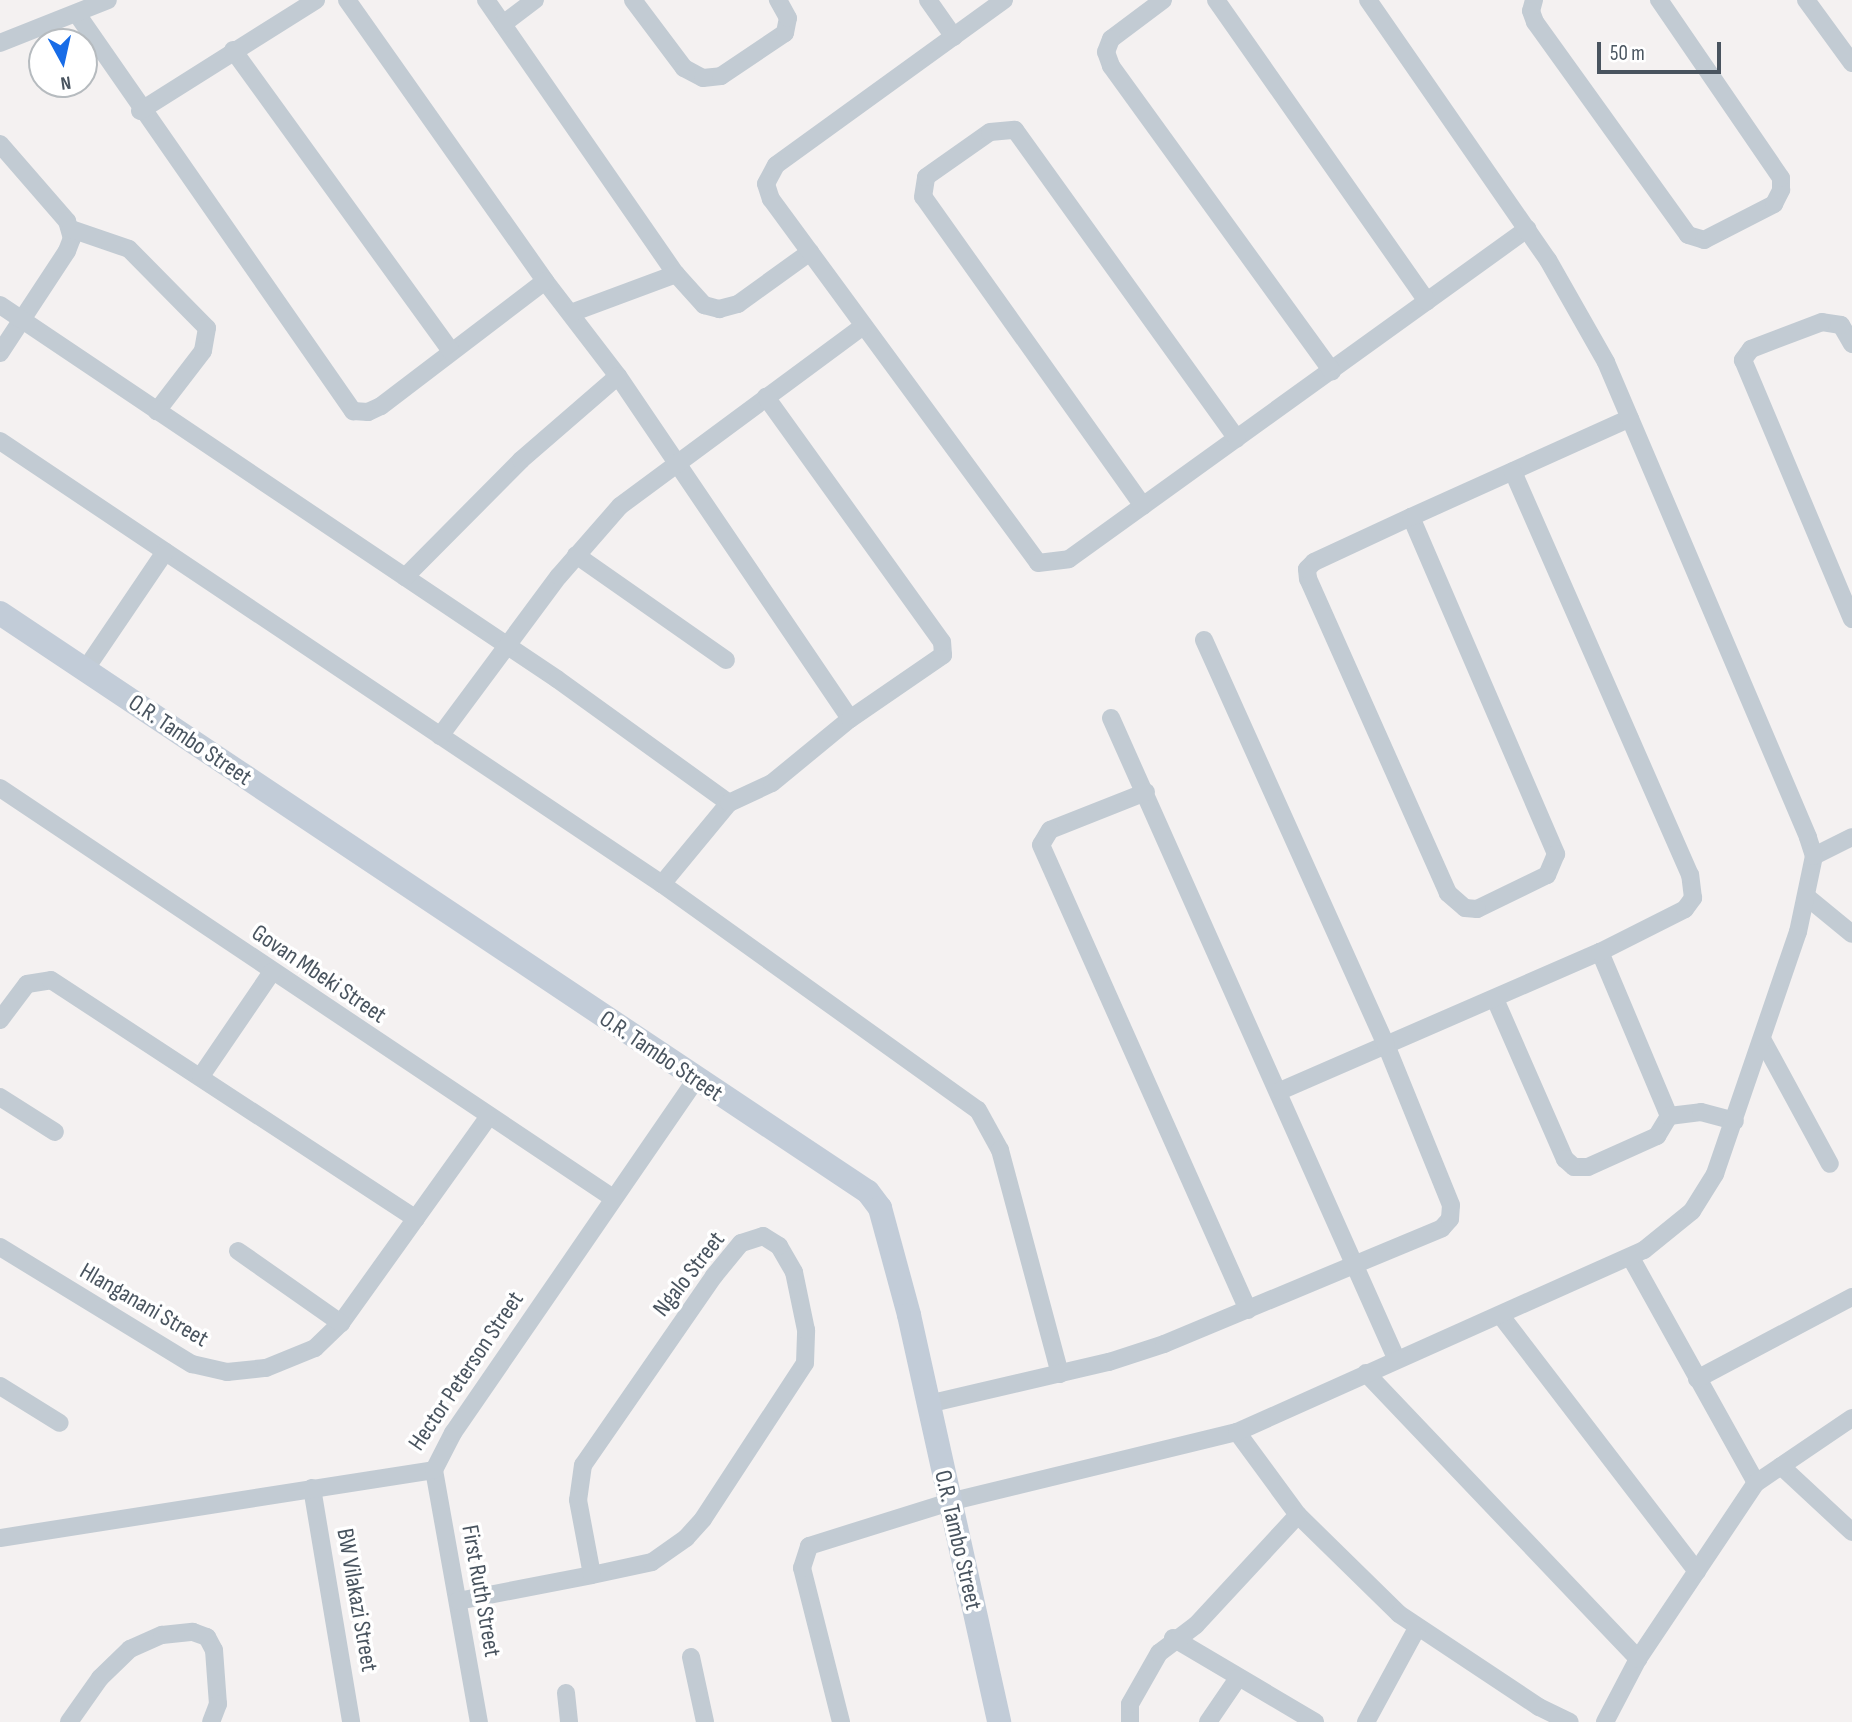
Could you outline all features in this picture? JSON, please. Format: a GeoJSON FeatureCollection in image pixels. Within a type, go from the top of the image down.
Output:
{"type":"FeatureCollection","features":[{"type":"Feature","properties":{"kind":"street"},"geometry":{"type":"LineString","coordinates":[[0,43],[108,0]]}},
{"type":"Feature","properties":{"kind":"street"},"geometry":{"type":"LineString","coordinates":[[140,111],[316,0]]}},
{"type":"Feature","properties":{"kind":"street"},"geometry":{"type":"LineString","coordinates":[[347,0],[545,281],[618,376],[850,719]]}},
{"type":"Feature","properties":{"kind":"street"},"geometry":{"type":"LineString","coordinates":[[486,0],[676,274],[704,305],[729,308],[810,252]]}},
{"type":"Feature","properties":{"kind":"street"},"geometry":{"type":"LineString","coordinates":[[503,24],[535,0]]}},
{"type":"Feature","properties":{"kind":"street"},"geometry":{"type":"LineString","coordinates":[[633,0],[684,68],[703,78],[721,76],[785,33],[788,18],[778,0]]}},
{"type":"Feature","properties":{"kind":"street"},"geometry":{"type":"LineString","coordinates":[[928,0],[954,37]]}},
{"type":"Feature","properties":{"kind":"street"},"geometry":{"type":"LineString","coordinates":[[1004,0],[770,172],[766,184],[771,199],[1038,563],[1069,559],[1527,229]]}},
{"type":"Feature","properties":{"kind":"street"},"geometry":{"type":"LineString","coordinates":[[1163,0],[1111,39],[1106,52],[1111,65],[1332,371]]}},
{"type":"Feature","properties":{"kind":"street"},"geometry":{"type":"LineString","coordinates":[[1216,0],[1427,301]]}},
{"type":"Feature","properties":{"kind":"street"},"geometry":{"type":"LineString","coordinates":[[841,1722],[802,1568],[804,1552],[832,1536],[949,1502],[1237,1432],[1396,1358],[1501,1316],[1631,1258],[1662,1239],[1692,1211],[1715,1174],[1735,1121],[1807,898],[1814,856],[1630,418],[1576,303],[1368,0]]}},
{"type":"Feature","properties":{"kind":"street"},"geometry":{"type":"LineString","coordinates":[[1534,0],[1533,17],[1559,55],[1688,235],[1704,240],[1774,204],[1781,178],[1659,0]]}},
{"type":"Feature","properties":{"kind":"street"},"geometry":{"type":"LineString","coordinates":[[1806,0],[1852,63]]}},
{"type":"Feature","properties":{"kind":"street"},"geometry":{"type":"LineString","coordinates":[[85,7],[140,111],[354,411],[374,410],[545,281]]}},
{"type":"Feature","properties":{"kind":"street"},"geometry":{"type":"LineString","coordinates":[[233,50],[451,351]]}},
{"type":"Feature","properties":{"kind":"street"},"geometry":{"type":"LineString","coordinates":[[1143,506],[923,197],[922,183],[990,132],[1015,130],[1237,439]]}},
{"type":"Feature","properties":{"kind":"street"},"geometry":{"type":"LineString","coordinates":[[0,144],[71,229],[129,250],[207,328],[203,351],[157,411]]}},
{"type":"Feature","properties":{"kind":"street"},"geometry":{"type":"LineString","coordinates":[[0,353],[68,251],[71,229]]}},
{"type":"Feature","properties":{"kind":"street"},"geometry":{"type":"LineString","coordinates":[[571,313],[676,274]]}},
{"type":"Feature","properties":{"kind":"street"},"geometry":{"type":"LineString","coordinates":[[0,305],[506,645],[729,803]]}},
{"type":"Feature","properties":{"kind":"street"},"geometry":{"type":"LineString","coordinates":[[1852,344],[1841,325],[1830,321],[1751,349],[1743,360],[1852,619]]}},
{"type":"Feature","properties":{"kind":"street"},"geometry":{"type":"LineString","coordinates":[[440,736],[576,555],[620,506],[863,326]]}},
{"type":"Feature","properties":{"kind":"street"},"geometry":{"type":"LineString","coordinates":[[405,577],[521,460],[618,376]]}},
{"type":"Feature","properties":{"kind":"street"},"geometry":{"type":"LineString","coordinates":[[662,884],[729,803],[772,783],[850,719],[937,662],[944,647],[766,397]]}},
{"type":"Feature","properties":{"kind":"street"},"geometry":{"type":"LineString","coordinates":[[1411,517],[1556,854],[1547,875],[1477,909],[1465,908],[1448,893],[1307,576],[1314,562],[1411,517],[1630,418]]}},
{"type":"Feature","properties":{"kind":"street"},"geometry":{"type":"LineString","coordinates":[[0,440],[662,884],[978,1110],[1000,1150],[1060,1374]]}},
{"type":"Feature","properties":{"kind":"street"},"geometry":{"type":"LineString","coordinates":[[1280,1091],[1600,953],[1685,909],[1694,891],[1513,471]]}},
{"type":"Feature","properties":{"kind":"street"},"geometry":{"type":"LineString","coordinates":[[85,670],[165,552]]}},
{"type":"Feature","properties":{"kind":"street"},"geometry":{"type":"LineString","coordinates":[[576,555],[726,660]]}},
{"type":"Feature","properties":{"kind":"street","name":"O.R. Tambo Street"},"geometry":{"type":"LineString","coordinates":[[0,613],[696,1080],[859,1186],[880,1208],[928,1404],[999,1722]]}},
{"type":"Feature","properties":{"kind":"street"},"geometry":{"type":"LineString","coordinates":[[928,1404],[1132,1355],[1248,1310],[1442,1228],[1452,1212],[1386,1045],[1204,640]]}},
{"type":"Feature","properties":{"kind":"street"},"geometry":{"type":"LineString","coordinates":[[1111,718],[1280,1091],[1396,1358]]}},
{"type":"Feature","properties":{"kind":"street","name":"Govan Mbeki Street"},"geometry":{"type":"LineString","coordinates":[[0,788],[488,1118],[613,1198]]}},
{"type":"Feature","properties":{"kind":"street"},"geometry":{"type":"LineString","coordinates":[[1146,792],[1050,830],[1041,845],[1248,1310]]}},
{"type":"Feature","properties":{"kind":"street"},"geometry":{"type":"LineString","coordinates":[[1814,856],[1852,837]]}},
{"type":"Feature","properties":{"kind":"street"},"geometry":{"type":"LineString","coordinates":[[1807,898],[1852,934]]}},
{"type":"Feature","properties":{"kind":"street"},"geometry":{"type":"LineString","coordinates":[[1600,953],[1669,1116]]}},
{"type":"Feature","properties":{"kind":"street"},"geometry":{"type":"LineString","coordinates":[[201,1076],[272,972]]}},
{"type":"Feature","properties":{"kind":"street"},"geometry":{"type":"LineString","coordinates":[[0,1020],[27,984],[51,980],[415,1219]]}},
{"type":"Feature","properties":{"kind":"street"},"geometry":{"type":"LineString","coordinates":[[1494,999],[1569,1164],[1588,1167],[1657,1136],[1669,1116]]}},
{"type":"Feature","properties":{"kind":"street"},"geometry":{"type":"LineString","coordinates":[[1762,1039],[1830,1164]]}},
{"type":"Feature","properties":{"kind":"street","name":"Hector Peterson Street"},"geometry":{"type":"LineString","coordinates":[[0,1538],[434,1470],[453,1433],[696,1080]]}},
{"type":"Feature","properties":{"kind":"street"},"geometry":{"type":"LineString","coordinates":[[0,1097],[55,1132]]}},
{"type":"Feature","properties":{"kind":"street"},"geometry":{"type":"LineString","coordinates":[[1669,1116],[1701,1112],[1735,1121]]}},
{"type":"Feature","properties":{"kind":"street","name":"Hlanganani Street"},"geometry":{"type":"LineString","coordinates":[[0,1247],[173,1354],[211,1370],[247,1372],[285,1363],[315,1348],[341,1323],[488,1118]]}},
{"type":"Feature","properties":{"kind":"street","name":"Ngalo Street"},"geometry":{"type":"LineString","coordinates":[[458,1601],[592,1575],[652,1562],[686,1538],[805,1363],[806,1330],[794,1272],[779,1246],[763,1236],[741,1243],[714,1276],[583,1465],[578,1500],[592,1575]]}},
{"type":"Feature","properties":{"kind":"street"},"geometry":{"type":"LineString","coordinates":[[239,1251],[341,1323]]}},
{"type":"Feature","properties":{"kind":"street"},"geometry":{"type":"LineString","coordinates":[[1631,1258],[1756,1483]]}},
{"type":"Feature","properties":{"kind":"street"},"geometry":{"type":"LineString","coordinates":[[1697,1379],[1852,1297]]}},
{"type":"Feature","properties":{"kind":"street"},"geometry":{"type":"LineString","coordinates":[[1501,1316],[1697,1571]]}},
{"type":"Feature","properties":{"kind":"street"},"geometry":{"type":"LineString","coordinates":[[1366,1373],[1638,1659]]}},
{"type":"Feature","properties":{"kind":"street"},"geometry":{"type":"LineString","coordinates":[[0,1386],[60,1423]]}},
{"type":"Feature","properties":{"kind":"street"},"geometry":{"type":"LineString","coordinates":[[1605,1722],[1638,1659],[1756,1483],[1852,1418]]}},
{"type":"Feature","properties":{"kind":"street"},"geometry":{"type":"LineString","coordinates":[[1237,1432],[1298,1514],[1416,1628],[1570,1722]]}},
{"type":"Feature","properties":{"kind":"street"},"geometry":{"type":"LineString","coordinates":[[1781,1466],[1852,1532]]}},
{"type":"Feature","properties":{"kind":"street","name":"First Ruth Street"},"geometry":{"type":"LineString","coordinates":[[434,1470],[479,1722]]}},
{"type":"Feature","properties":{"kind":"street","name":"BW Vilakazi Street"},"geometry":{"type":"LineString","coordinates":[[312,1488],[351,1722]]}},
{"type":"Feature","properties":{"kind":"street"},"geometry":{"type":"LineString","coordinates":[[1130,1722],[1130,1704],[1158,1653],[1173,1638],[1196,1625],[1298,1514]]}},
{"type":"Feature","properties":{"kind":"street"},"geometry":{"type":"LineString","coordinates":[[1366,1722],[1416,1628]]}},
{"type":"Feature","properties":{"kind":"street"},"geometry":{"type":"LineString","coordinates":[[69,1722],[100,1678],[130,1649],[162,1635],[193,1632],[207,1637],[214,1650],[218,1704],[211,1722]]}},
{"type":"Feature","properties":{"kind":"street"},"geometry":{"type":"LineString","coordinates":[[1173,1638],[1315,1722]]}},
{"type":"Feature","properties":{"kind":"street"},"geometry":{"type":"LineString","coordinates":[[691,1657],[705,1722]]}},
{"type":"Feature","properties":{"kind":"street"},"geometry":{"type":"LineString","coordinates":[[1208,1722],[1238,1678]]}},
{"type":"Feature","properties":{"kind":"street"},"geometry":{"type":"LineString","coordinates":[[566,1693],[569,1722]]}}]}
